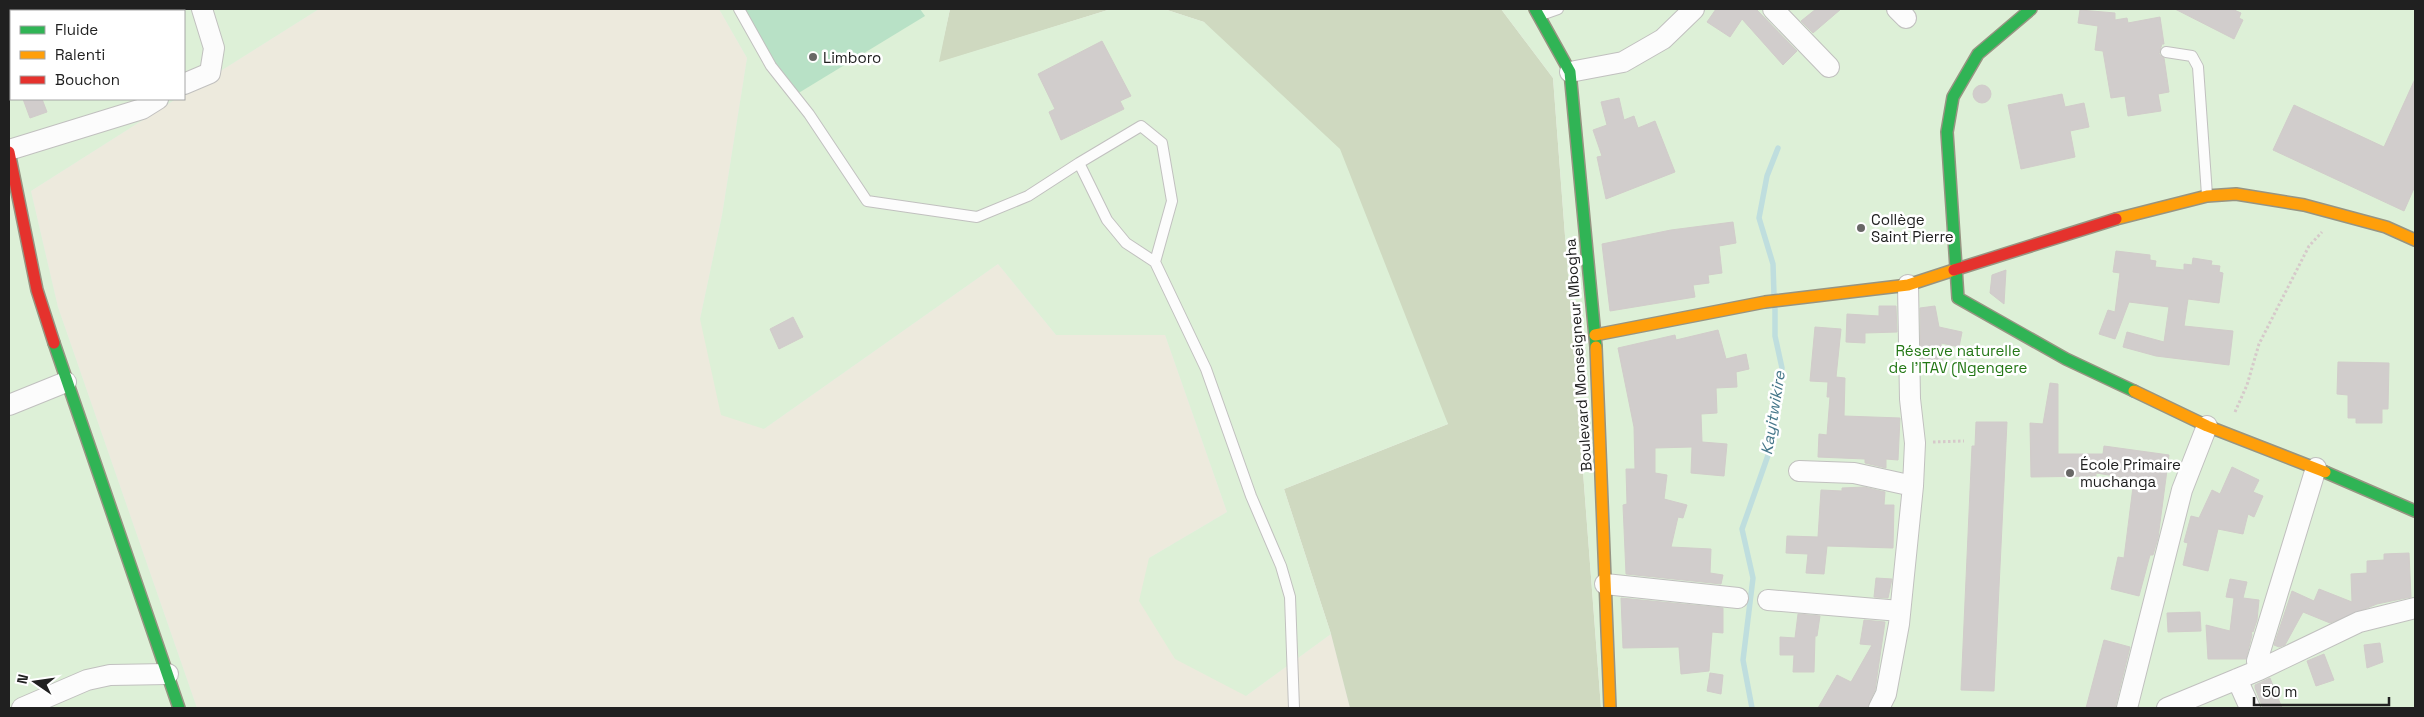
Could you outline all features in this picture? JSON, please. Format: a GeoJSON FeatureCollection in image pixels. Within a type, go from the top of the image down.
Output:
{"type":"FeatureCollection","features":[{"type":"Feature","properties":{"kind":"street"},"geometry":{"type":"LineString","coordinates":[[185,84],[210,73],[214,48],[202,9]]}},
{"type":"Feature","properties":{"kind":"street"},"geometry":{"type":"LineString","coordinates":[[1570,72],[1623,62],[1663,39],[1694,9]]}},
{"type":"Feature","properties":{"kind":"street"},"geometry":{"type":"LineString","coordinates":[[1773,9],[1829,67]]}},
{"type":"Feature","properties":{"kind":"street"},"geometry":{"type":"LineString","coordinates":[[2031,9],[1978,54],[1953,97],[1947,132],[1958,298],[2066,359],[2216,430],[2316,468],[2415,511]]}},
{"type":"Feature","properties":{"kind":"street","name":"Boulevard Monseigneur Mbogha"},"geometry":{"type":"LineString","coordinates":[[1538,12],[1570,72],[1595,335],[1610,708]]}},
{"type":"Feature","properties":{"kind":"street"},"geometry":{"type":"LineString","coordinates":[[156,100],[142,108],[9,151],[37,290],[66,382],[96,461],[179,708]]}},
{"type":"Feature","properties":{"kind":"street"},"geometry":{"type":"LineString","coordinates":[[1595,335],[1770,302],[1908,284],[1955,271],[2130,215],[2207,196],[2236,194],[2295,203],[2386,227],[2415,240]]}},
{"type":"Feature","properties":{"kind":"street"},"geometry":{"type":"LineString","coordinates":[[1879,708],[1886,694],[1900,611],[1913,486],[1915,443],[1910,399],[1908,284]]}},
{"type":"Feature","properties":{"kind":"street"},"geometry":{"type":"LineString","coordinates":[[9,405],[66,382]]}},
{"type":"Feature","properties":{"kind":"street"},"geometry":{"type":"LineString","coordinates":[[2127,708],[2182,490],[2216,430]]}},
{"type":"Feature","properties":{"kind":"street"},"geometry":{"type":"LineString","coordinates":[[2259,670],[2257,661],[2316,468]]}},
{"type":"Feature","properties":{"kind":"street"},"geometry":{"type":"LineString","coordinates":[[1800,472],[1854,473],[1913,486]]}},
{"type":"Feature","properties":{"kind":"street"},"geometry":{"type":"LineString","coordinates":[[1605,584],[1738,598]]}},
{"type":"Feature","properties":{"kind":"street"},"geometry":{"type":"LineString","coordinates":[[1768,600],[1900,611]]}},
{"type":"Feature","properties":{"kind":"street"},"geometry":{"type":"LineString","coordinates":[[2167,708],[2259,670],[2359,622],[2415,608]]}},
{"type":"Feature","properties":{"kind":"street"},"geometry":{"type":"LineString","coordinates":[[22,708],[87,680],[110,675],[168,674]]}},
{"type":"Feature","properties":{"kind":"street"},"geometry":{"type":"LineString","coordinates":[[2236,679],[2250,708]]}},
{"type":"Feature","properties":{"kind":"lane"},"geometry":{"type":"LineString","coordinates":[[739,9],[771,66],[809,114],[867,201],[976,217],[1028,196],[1141,126],[1162,143],[1172,201],[1155,262]]}},
{"type":"Feature","properties":{"kind":"lane"},"geometry":{"type":"LineString","coordinates":[[1538,12],[1558,9]]}},
{"type":"Feature","properties":{"kind":"lane"},"geometry":{"type":"LineString","coordinates":[[2166,52],[2192,56],[2198,66],[2207,196]]}},
{"type":"Feature","properties":{"kind":"lane"},"geometry":{"type":"LineString","coordinates":[[1079,163],[1107,220],[1126,243],[1155,262],[1206,368],[1251,496],[1281,566],[1290,597],[1294,708]]}},
{"type":"Feature","properties":{"kind":"path"},"geometry":{"type":"LineString","coordinates":[[2216,430],[2247,385],[2259,344],[2309,246],[2339,214]]}},
{"type":"Feature","properties":{"kind":"path"},"geometry":{"type":"LineString","coordinates":[[1915,443],[1964,441]]}},
{"type":"Feature","properties":{"kind":"shaded area"},"geometry":{"type":"Polygon","coordinates":[[[319,9],[719,9],[747,58],[722,215],[700,319],[764,429],[998,264],[1056,335],[1165,335],[1227,512],[1149,558],[1246,696],[1331,634],[1350,708],[197,708],[58,307],[31,191],[174,100],[185,100],[185,93],[319,9]]]}},
{"type":"Feature","properties":{"kind":"green space"},"geometry":{"type":"Polygon","coordinates":[[[9,9],[319,9],[185,93],[185,10],[10,10],[10,100],[174,100],[31,191],[58,307],[197,708],[9,708],[9,9]]]}},
{"type":"Feature","properties":{"kind":"green space"},"geometry":{"type":"Polygon","coordinates":[[[719,9],[950,9],[939,62],[1111,9],[1164,9],[1204,22],[1340,149],[1448,424],[1284,489],[1331,634],[1246,696],[1175,659],[1139,601],[1149,558],[1227,512],[1165,335],[1056,335],[998,264],[764,429],[721,415],[700,319],[722,215],[747,58],[719,9]]]}},
{"type":"Feature","properties":{"kind":"green space","name":"Limboro"},"geometry":{"type":"Polygon","coordinates":[[[739,9],[920,9],[925,16],[792,97],[739,9]]]}},
{"type":"Feature","properties":{"kind":"green space"},"geometry":{"type":"Polygon","coordinates":[[[950,9],[1111,9],[938,63],[950,9]]]}},
{"type":"Feature","properties":{"kind":"green space"},"geometry":{"type":"Polygon","coordinates":[[[1164,9],[1501,9],[1553,78],[1601,708],[1350,708],[1331,634],[1284,489],[1448,424],[1204,22],[1164,9]]]}},
{"type":"Feature","properties":{"kind":"green space","name":"Réserve naturelle de l'ITAV (Ngengere"},"geometry":{"type":"Polygon","coordinates":[[[1501,9],[2415,9],[2415,708],[1601,708],[1553,78],[1501,9]]]}},
{"type":"Feature","properties":{"kind":"building"},"geometry":{"type":"Polygon","coordinates":[[[1716,9],[1756,9],[1797,51],[1783,65],[1742,19],[1730,37],[1707,22],[1716,9]]]}},
{"type":"Feature","properties":{"kind":"building"},"geometry":{"type":"Polygon","coordinates":[[[1816,9],[1841,9],[1813,33],[1801,21],[1816,9]]]}},
{"type":"Feature","properties":{"kind":"building"},"geometry":{"type":"Polygon","coordinates":[[[2175,9],[2232,9],[2241,13],[2239,18],[2243,20],[2234,39],[2175,9]]]}},
{"type":"Feature","properties":{"kind":"building"},"geometry":{"type":"Polygon","coordinates":[[[2080,10],[2115,13],[2115,20],[2127,18],[2128,23],[2160,17],[2164,44],[2162,44],[2159,54],[2164,58],[2169,92],[2158,94],[2161,111],[2128,116],[2125,96],[2111,98],[2103,51],[2095,50],[2098,26],[2078,23],[2080,10]]]}},
{"type":"Feature","properties":{"kind":"building"},"geometry":{"type":"Polygon","coordinates":[[[1102,41],[1131,96],[1120,101],[1124,109],[1061,140],[1049,112],[1055,109],[1038,74],[1102,41]]]}},
{"type":"Feature","properties":{"kind":"building"},"geometry":{"type":"Polygon","coordinates":[[[2415,79],[2415,186],[2404,211],[2273,150],[2294,105],[2384,147],[2415,79]]]}},
{"type":"Feature","properties":{"kind":"building"},"geometry":{"type":"Polygon","coordinates":[[[1982,85],[1988,88],[1991,94],[1988,100],[1982,103],[1976,100],[1973,94],[1976,88],[1982,85]]]}},
{"type":"Feature","properties":{"kind":"building"},"geometry":{"type":"Polygon","coordinates":[[[2062,94],[2065,107],[2084,103],[2089,127],[2070,131],[2075,157],[2021,169],[2008,105],[2062,94]]]}},
{"type":"Feature","properties":{"kind":"building"},"geometry":{"type":"Polygon","coordinates":[[[1619,98],[1624,120],[1634,116],[1638,128],[1655,121],[1675,172],[1606,199],[1597,157],[1602,156],[1593,130],[1607,125],[1601,102],[1619,98]]]}},
{"type":"Feature","properties":{"kind":"building"},"geometry":{"type":"Polygon","coordinates":[[[23,100],[42,100],[47,112],[30,118],[23,100]]]}},
{"type":"Feature","properties":{"kind":"building"},"geometry":{"type":"Polygon","coordinates":[[[1733,222],[1736,243],[1719,246],[1722,273],[1708,275],[1709,283],[1693,285],[1695,297],[1610,311],[1602,244],[1671,230],[1733,222]]]}},
{"type":"Feature","properties":{"kind":"building"},"geometry":{"type":"Polygon","coordinates":[[[2116,251],[2150,255],[2150,260],[2156,261],[2155,267],[2184,270],[2184,264],[2192,265],[2193,258],[2212,261],[2211,265],[2220,266],[2219,272],[2223,273],[2219,303],[2188,299],[2184,326],[2233,331],[2229,365],[2156,356],[2123,347],[2127,332],[2164,342],[2169,307],[2129,302],[2115,339],[2099,334],[2108,310],[2115,312],[2120,273],[2113,272],[2116,251]]]}},
{"type":"Feature","properties":{"kind":"building"},"geometry":{"type":"Polygon","coordinates":[[[2006,270],[2004,304],[1990,293],[1992,275],[2006,270]]]}},
{"type":"Feature","properties":{"kind":"building"},"geometry":{"type":"Polygon","coordinates":[[[1879,306],[1896,306],[1897,332],[1865,333],[1865,343],[1846,342],[1847,314],[1879,316],[1879,306]]]}},
{"type":"Feature","properties":{"kind":"building"},"geometry":{"type":"Polygon","coordinates":[[[1935,306],[1939,327],[1962,332],[1959,347],[1941,343],[1943,367],[1921,369],[1920,308],[1935,306]]]}},
{"type":"Feature","properties":{"kind":"building"},"geometry":{"type":"Polygon","coordinates":[[[793,317],[803,337],[779,349],[770,329],[793,317]]]}},
{"type":"Feature","properties":{"kind":"building"},"geometry":{"type":"Polygon","coordinates":[[[1815,327],[1841,329],[1836,377],[1845,378],[1844,416],[1900,418],[1898,460],[1886,459],[1886,468],[1865,463],[1865,459],[1818,457],[1819,434],[1827,435],[1830,397],[1827,397],[1828,382],[1810,381],[1815,327]]]}},
{"type":"Feature","properties":{"kind":"building"},"geometry":{"type":"Polygon","coordinates":[[[1718,330],[1726,359],[1746,354],[1749,369],[1736,372],[1737,387],[1716,388],[1717,413],[1701,414],[1702,442],[1727,444],[1724,476],[1691,473],[1692,447],[1655,448],[1655,473],[1667,475],[1664,499],[1687,505],[1683,518],[1678,517],[1671,547],[1711,549],[1710,573],[1723,575],[1721,584],[1626,574],[1623,505],[1627,504],[1626,469],[1635,469],[1634,427],[1618,348],[1675,335],[1676,340],[1718,330]]]}},
{"type":"Feature","properties":{"kind":"building"},"geometry":{"type":"Polygon","coordinates":[[[2338,362],[2389,363],[2388,409],[2382,409],[2382,423],[2356,423],[2356,418],[2348,418],[2348,395],[2337,394],[2338,362]]]}},
{"type":"Feature","properties":{"kind":"building"},"geometry":{"type":"Polygon","coordinates":[[[2050,383],[2058,384],[2058,454],[2103,454],[2104,446],[2169,455],[2158,538],[2153,555],[2150,555],[2139,596],[2111,589],[2118,557],[2124,558],[2134,479],[2096,473],[2096,476],[2031,477],[2030,423],[2043,424],[2050,383]]]}},
{"type":"Feature","properties":{"kind":"building"},"geometry":{"type":"Polygon","coordinates":[[[1976,422],[2007,422],[1994,691],[1961,690],[1972,446],[1975,446],[1976,422]]]}},
{"type":"Feature","properties":{"kind":"building"},"geometry":{"type":"Polygon","coordinates":[[[2232,467],[2259,480],[2253,492],[2263,496],[2254,517],[2248,514],[2243,534],[2218,529],[2208,571],[2183,565],[2188,543],[2184,542],[2191,516],[2199,518],[2212,490],[2220,494],[2232,467]]]}},
{"type":"Feature","properties":{"kind":"building"},"geometry":{"type":"Polygon","coordinates":[[[1864,487],[1885,492],[1884,505],[1894,505],[1893,548],[1827,546],[1824,574],[1806,573],[1808,554],[1786,553],[1787,536],[1818,537],[1821,490],[1842,491],[1842,488],[1864,487]]]}},
{"type":"Feature","properties":{"kind":"building"},"geometry":{"type":"Polygon","coordinates":[[[2409,553],[2411,597],[2377,604],[2330,623],[2303,612],[2285,645],[2279,647],[2274,645],[2292,591],[2314,601],[2319,589],[2352,602],[2351,574],[2367,573],[2367,561],[2384,560],[2384,554],[2409,553]]]}},
{"type":"Feature","properties":{"kind":"building"},"geometry":{"type":"Polygon","coordinates":[[[1876,578],[1892,579],[1888,598],[1874,597],[1876,578]]]}},
{"type":"Feature","properties":{"kind":"building"},"geometry":{"type":"Polygon","coordinates":[[[2230,579],[2247,582],[2243,598],[2259,600],[2257,620],[2253,632],[2251,631],[2252,635],[2246,659],[2208,659],[2206,625],[2230,631],[2234,598],[2226,597],[2230,579]]]}},
{"type":"Feature","properties":{"kind":"building"},"geometry":{"type":"Polygon","coordinates":[[[1621,598],[1723,608],[1723,633],[1712,632],[1709,671],[1681,674],[1679,647],[1623,648],[1621,598]]]}},
{"type":"Feature","properties":{"kind":"building"},"geometry":{"type":"Polygon","coordinates":[[[2200,612],[2201,631],[2168,632],[2167,613],[2200,612]]]}},
{"type":"Feature","properties":{"kind":"building"},"geometry":{"type":"Polygon","coordinates":[[[1798,614],[1820,616],[1817,636],[1815,636],[1814,672],[1793,672],[1794,655],[1780,655],[1780,637],[1795,638],[1798,614]]]}},
{"type":"Feature","properties":{"kind":"building"},"geometry":{"type":"Polygon","coordinates":[[[1864,620],[1885,622],[1875,690],[1867,708],[1818,708],[1837,675],[1851,682],[1872,645],[1860,644],[1864,620]]]}},
{"type":"Feature","properties":{"kind":"building"},"geometry":{"type":"Polygon","coordinates":[[[2104,640],[2130,647],[2115,708],[2086,708],[2104,640]]]}},
{"type":"Feature","properties":{"kind":"building"},"geometry":{"type":"Polygon","coordinates":[[[2380,643],[2383,662],[2367,668],[2364,645],[2380,643]]]}},
{"type":"Feature","properties":{"kind":"building"},"geometry":{"type":"Polygon","coordinates":[[[2324,654],[2334,680],[2316,686],[2307,661],[2324,654]]]}},
{"type":"Feature","properties":{"kind":"building"},"geometry":{"type":"Polygon","coordinates":[[[1710,673],[1723,675],[1721,694],[1707,691],[1710,673]]]}},
{"type":"Feature","properties":{"kind":"building"},"geometry":{"type":"Polygon","coordinates":[[[2270,678],[2282,708],[2263,708],[2255,688],[2255,685],[2270,678]]]}},
{"type":"Feature","properties":{"kind":"waterway","name":"Kayitwikire"},"geometry":{"type":"LineString","coordinates":[[1774,295],[1773,264],[1759,218],[1767,176],[1778,148]]}},
{"type":"Feature","properties":{"kind":"waterway","name":"Kayitwikire"},"geometry":{"type":"LineString","coordinates":[[1752,708],[1743,660],[1753,578],[1742,529],[1772,444],[1782,368],[1775,336],[1775,309]]}},
{"type":"Feature","properties":{"kind":"traffic: fast"},"geometry":{"type":"LineString","coordinates":[[1535,9],[1570,72],[1596,347]]}},
{"type":"Feature","properties":{"kind":"traffic: fast"},"geometry":{"type":"LineString","coordinates":[[2031,9],[1978,54],[1953,97],[1947,132],[1958,298],[2066,359],[2134,391]]}},
{"type":"Feature","properties":{"kind":"traffic: fast"},"geometry":{"type":"LineString","coordinates":[[54,343],[179,708]]}},
{"type":"Feature","properties":{"kind":"traffic: fast"},"geometry":{"type":"LineString","coordinates":[[2325,472],[2415,511]]}},
{"type":"Feature","properties":{"kind":"traffic: slow"},"geometry":{"type":"LineString","coordinates":[[2116,219],[2207,196],[2236,194],[2304,205],[2386,227],[2415,240]]}},
{"type":"Feature","properties":{"kind":"traffic: slow"},"geometry":{"type":"LineString","coordinates":[[1595,335],[1765,302],[1908,285],[1954,270]]}},
{"type":"Feature","properties":{"kind":"traffic: slow"},"geometry":{"type":"LineString","coordinates":[[1596,347],[1610,708]]}},
{"type":"Feature","properties":{"kind":"traffic: slow"},"geometry":{"type":"LineString","coordinates":[[2134,391],[2207,426],[2325,472]]}},
{"type":"Feature","properties":{"kind":"traffic: jam"},"geometry":{"type":"LineString","coordinates":[[9,152],[37,290],[54,343]]}},
{"type":"Feature","properties":{"kind":"traffic: jam"},"geometry":{"type":"LineString","coordinates":[[1954,270],[2116,219]]}},
{"type":"Feature","properties":{"kind":"place","name":"Limboro"},"geometry":{"type":"Point","coordinates":[813,57]}},
{"type":"Feature","properties":{"kind":"place","name":"Collège Saint Pierre"},"geometry":{"type":"Point","coordinates":[1861,228]}},
{"type":"Feature","properties":{"kind":"place","name":"École Primaire muchanga"},"geometry":{"type":"Point","coordinates":[2070,473]}}]}
